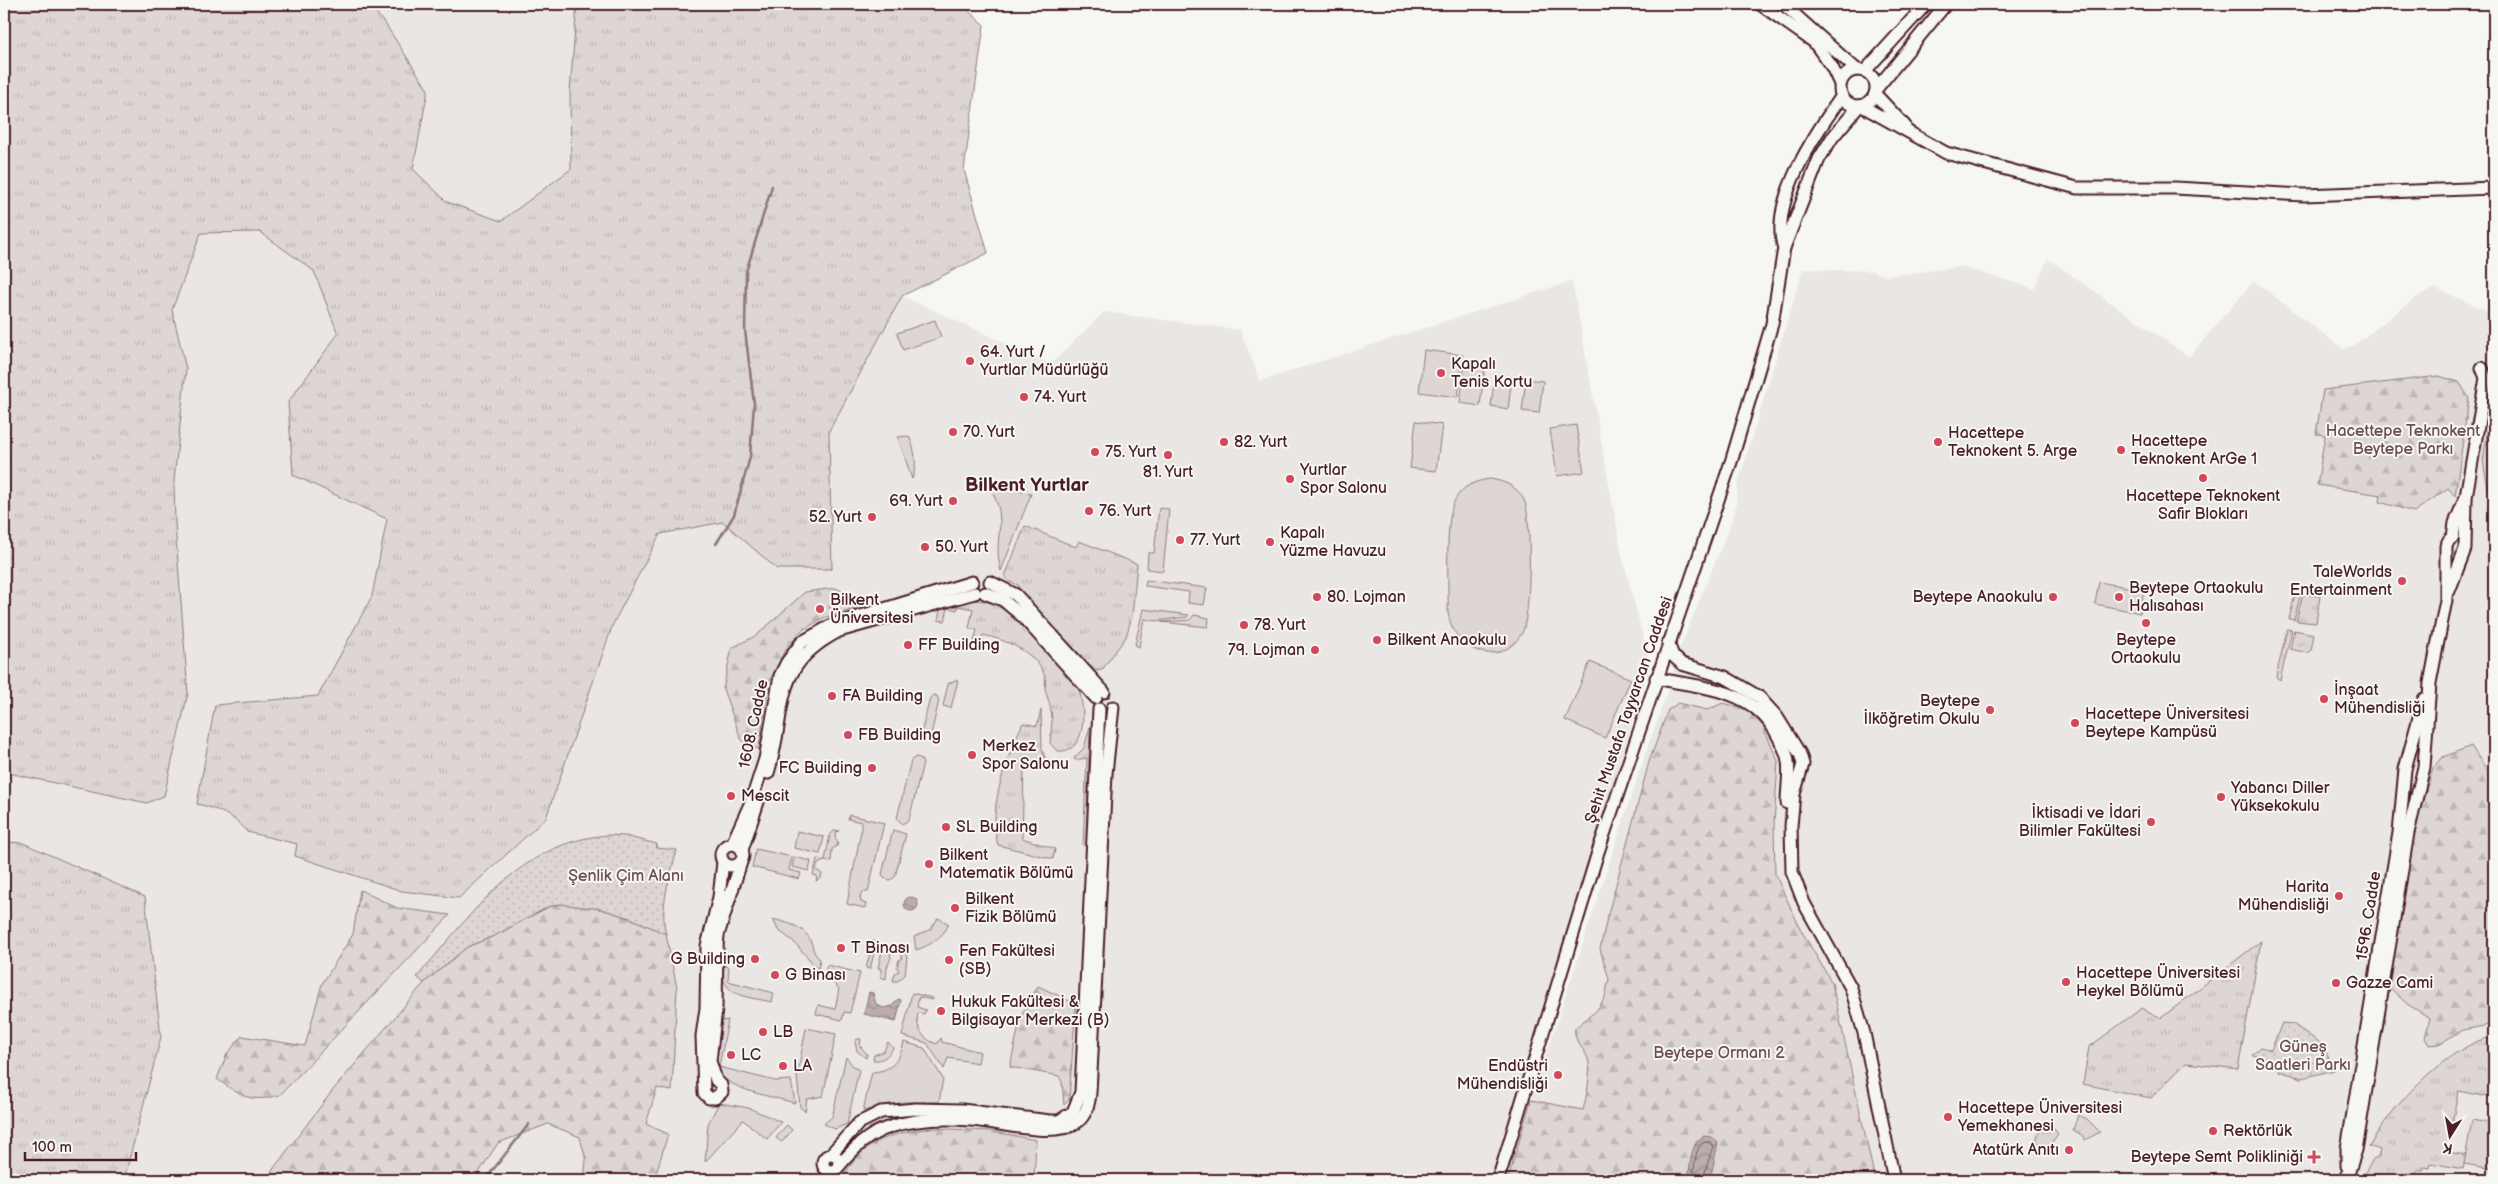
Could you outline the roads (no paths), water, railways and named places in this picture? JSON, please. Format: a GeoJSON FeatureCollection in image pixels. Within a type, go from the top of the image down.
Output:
{"type":"FeatureCollection","features":[{"type":"Feature","properties":{"kind":"street"},"geometry":{"type":"LineString","coordinates":[[1760,4],[1775,7],[1814,42],[1832,67],[1841,90],[1850,104],[1861,106],[1946,153],[2076,188],[2175,188],[2304,195],[2494,188]]}},
{"type":"Feature","properties":{"kind":"street"},"geometry":{"type":"LineString","coordinates":[[1783,4],[1861,70],[1873,77],[1876,91],[1917,138]]}},
{"type":"Feature","properties":{"kind":"street"},"geometry":{"type":"LineString","coordinates":[[1841,90],[1846,74],[1861,70],[1926,4]]}},
{"type":"Feature","properties":{"kind":"street"},"geometry":{"type":"LineString","coordinates":[[1861,106],[1872,100],[1876,91],[1946,4]]}},
{"type":"Feature","properties":{"kind":"street","name":"Şehit Mustafa Tayyarcan Caddesi"},"geometry":{"type":"LineString","coordinates":[[1784,248],[1780,237],[1781,226],[1786,200],[1792,183],[1841,90]]}},
{"type":"Feature","properties":{"kind":"street","name":"Şehit Mustafa Tayyarcan Caddesi"},"geometry":{"type":"LineString","coordinates":[[1498,1180],[1598,852],[1668,643],[1718,502],[1770,334],[1784,248],[1819,159],[1832,138],[1861,106]]}},
{"type":"Feature","properties":{"kind":"street"},"geometry":{"type":"LineString","coordinates":[[2446,600],[2447,543],[2453,537],[2455,522],[2466,497],[2486,378],[2482,368]]}},
{"type":"Feature","properties":{"kind":"street"},"geometry":{"type":"LineString","coordinates":[[2430,683],[2446,600],[2462,554],[2466,548],[2464,542],[2467,509],[2466,497]]}},
{"type":"Feature","properties":{"kind":"street"},"geometry":{"type":"LineString","coordinates":[[2453,537],[2460,538],[2464,542]]}},
{"type":"Feature","properties":{"kind":"street"},"geometry":{"type":"LineString","coordinates":[[2447,549],[2453,556],[2462,554]]}},
{"type":"Feature","properties":{"kind":"street","name":"1608. Cadde"},"geometry":{"type":"LineString","coordinates":[[704,1085],[704,1093],[709,1098],[716,1098],[722,1092],[721,1085],[716,1080],[710,1061],[716,1009],[717,947],[738,852],[765,759],[780,676],[786,662],[802,642],[832,625],[978,590],[979,577],[985,577],[990,582]]}},
{"type":"Feature","properties":{"kind":"street"},"geometry":{"type":"LineString","coordinates":[[978,590],[989,590],[990,582],[1016,594],[1088,672],[1105,711],[1113,707]]}},
{"type":"Feature","properties":{"kind":"street"},"geometry":{"type":"LineString","coordinates":[[820,1180],[824,1159],[830,1155],[859,1123],[881,1112],[916,1109],[962,1110],[1059,1121],[1073,1112],[1081,1092],[1100,700],[1022,616],[1004,600],[978,590]]}},
{"type":"Feature","properties":{"kind":"street"},"geometry":{"type":"LineString","coordinates":[[1668,643],[1673,656],[1682,664]]}},
{"type":"Feature","properties":{"kind":"street"},"geometry":{"type":"LineString","coordinates":[[1658,673],[1669,664],[1682,664],[1725,677],[1759,697],[1769,706],[1800,754],[1803,764],[1794,794],[1791,826],[1792,872],[1808,910],[1851,988],[1866,1040],[1894,1180]]}},
{"type":"Feature","properties":{"kind":"street"},"geometry":{"type":"LineString","coordinates":[[1658,673],[1723,691],[1750,703],[1773,726],[1787,756],[1785,850],[1789,882],[1806,919],[1847,995],[1859,1037],[1888,1180]]}},
{"type":"Feature","properties":{"kind":"street","name":"1596. Cadde"},"geometry":{"type":"LineString","coordinates":[[2346,1178],[2347,1149],[2399,833],[2406,765],[2424,697],[2430,683]]}},
{"type":"Feature","properties":{"kind":"street","name":"1596. Cadde"},"geometry":{"type":"LineString","coordinates":[[2346,1178],[2356,1150],[2408,833],[2424,771],[2430,683]]}},
{"type":"Feature","properties":{"kind":"street"},"geometry":{"type":"LineString","coordinates":[[835,1172],[869,1136],[880,1130],[908,1122],[971,1120],[1041,1129],[1056,1129],[1075,1123],[1086,1111],[1090,1093],[1106,774],[1113,696],[1100,700]]}},
{"type":"Feature","properties":{"kind":"street"},"geometry":{"type":"LineString","coordinates":[[2406,765],[2416,766],[2424,771]]}},
{"type":"Feature","properties":{"kind":"street"},"geometry":{"type":"LineString","coordinates":[[2404,781],[2420,786]]}},
{"type":"Feature","properties":{"kind":"street","name":"1608. Cadde"},"geometry":{"type":"LineString","coordinates":[[723,862],[722,852],[729,844],[738,852]]}},
{"type":"Feature","properties":{"kind":"street"},"geometry":{"type":"LineString","coordinates":[[723,862],[728,866],[736,866],[738,852]]}},
{"type":"Feature","properties":{"kind":"street"},"geometry":{"type":"LineString","coordinates":[[704,1085],[702,1036],[706,1008],[707,946],[719,897],[723,862]]}},
{"type":"Feature","properties":{"kind":"street"},"geometry":{"type":"LineString","coordinates":[[704,1085],[709,1080],[716,1080]]}},
{"type":"Feature","properties":{"kind":"street"},"geometry":{"type":"LineString","coordinates":[[830,1155],[837,1158],[835,1172]]}},
{"type":"Feature","properties":{"kind":"street"},"geometry":{"type":"LineString","coordinates":[[823,1166],[828,1171],[835,1172]]}},
{"type":"Feature","properties":{"kind":"water"},"geometry":{"type":"Polygon","coordinates":[[[911,897],[916,899],[918,904],[916,909],[911,911],[906,909],[904,904],[906,899],[911,897]]]}},
{"type":"Feature","properties":{"kind":"water"},"geometry":{"type":"Polygon","coordinates":[[[869,992],[873,993],[876,1004],[883,1008],[892,1006],[898,999],[901,1000],[896,1022],[864,1014],[869,992]]]}},
{"type":"Feature","properties":{"kind":"water"},"geometry":{"type":"Polygon","coordinates":[[[1703,1136],[1712,1137],[1718,1143],[1710,1180],[1688,1180],[1693,1150],[1698,1140],[1703,1136]]]}},
{"type":"Feature","properties":{"kind":"waterway"},"geometry":{"type":"LineString","coordinates":[[716,544],[734,515],[750,457],[754,404],[745,330],[746,272],[772,186]]}},
{"type":"Feature","properties":{"kind":"waterway"},"geometry":{"type":"LineString","coordinates":[[485,1180],[529,1124]]}},
{"type":"Feature","properties":{"kind":"place","name":"64. Yurt / Yurtlar Müdürlüğü"},"geometry":{"type":"Point","coordinates":[970,361]}},
{"type":"Feature","properties":{"kind":"place","name":"Kapalı Tenis Kortu"},"geometry":{"type":"Point","coordinates":[1441,373]}},
{"type":"Feature","properties":{"kind":"place","name":"74. Yurt"},"geometry":{"type":"Point","coordinates":[1024,397]}},
{"type":"Feature","properties":{"kind":"place","name":"70. Yurt"},"geometry":{"type":"Point","coordinates":[953,432]}},
{"type":"Feature","properties":{"kind":"place","name":"82. Yurt"},"geometry":{"type":"Point","coordinates":[1224,442]}},
{"type":"Feature","properties":{"kind":"place","name":"Hacettepe Teknokent 5. Arge"},"geometry":{"type":"Point","coordinates":[1938,442]}},
{"type":"Feature","properties":{"kind":"place","name":"Hacettepe Teknokent ArGe 1"},"geometry":{"type":"Point","coordinates":[2121,450]}},
{"type":"Feature","properties":{"kind":"place","name":"75. Yurt"},"geometry":{"type":"Point","coordinates":[1095,452]}},
{"type":"Feature","properties":{"kind":"place","name":"81. Yurt"},"geometry":{"type":"Point","coordinates":[1168,455]}},
{"type":"Feature","properties":{"kind":"place","name":"Hacettepe Teknokent Safir Blokları"},"geometry":{"type":"Point","coordinates":[2203,478]}},
{"type":"Feature","properties":{"kind":"place","name":"Yurtlar Spor Salonu"},"geometry":{"type":"Point","coordinates":[1290,479]}},
{"type":"Feature","properties":{"kind":"place","name":"69. Yurt"},"geometry":{"type":"Point","coordinates":[953,501]}},
{"type":"Feature","properties":{"kind":"place","name":"76. Yurt"},"geometry":{"type":"Point","coordinates":[1089,511]}},
{"type":"Feature","properties":{"kind":"place","name":"52. Yurt"},"geometry":{"type":"Point","coordinates":[872,517]}},
{"type":"Feature","properties":{"kind":"place","name":"77. Yurt"},"geometry":{"type":"Point","coordinates":[1180,540]}},
{"type":"Feature","properties":{"kind":"place","name":"Kapalı Yüzme Havuzu"},"geometry":{"type":"Point","coordinates":[1270,542]}},
{"type":"Feature","properties":{"kind":"place","name":"50. Yurt"},"geometry":{"type":"Point","coordinates":[925,547]}},
{"type":"Feature","properties":{"kind":"place","name":"TaleWorlds Entertainment"},"geometry":{"type":"Point","coordinates":[2402,581]}},
{"type":"Feature","properties":{"kind":"place","name":"80. Lojman"},"geometry":{"type":"Point","coordinates":[1317,597]}},
{"type":"Feature","properties":{"kind":"place","name":"Beytepe Anaokulu"},"geometry":{"type":"Point","coordinates":[2053,597]}},
{"type":"Feature","properties":{"kind":"place","name":"Beytepe Ortaokulu Halısahası"},"geometry":{"type":"Point","coordinates":[2119,597]}},
{"type":"Feature","properties":{"kind":"place","name":"Bilkent Üniversitesi"},"geometry":{"type":"Point","coordinates":[820,609]}},
{"type":"Feature","properties":{"kind":"place","name":"Beytepe Ortaokulu"},"geometry":{"type":"Point","coordinates":[2146,623]}},
{"type":"Feature","properties":{"kind":"place","name":"78. Yurt"},"geometry":{"type":"Point","coordinates":[1244,625]}},
{"type":"Feature","properties":{"kind":"place","name":"Bilkent Anaokulu"},"geometry":{"type":"Point","coordinates":[1377,640]}},
{"type":"Feature","properties":{"kind":"place","name":"FF Building"},"geometry":{"type":"Point","coordinates":[908,645]}},
{"type":"Feature","properties":{"kind":"place","name":"79. Lojman"},"geometry":{"type":"Point","coordinates":[1315,650]}},
{"type":"Feature","properties":{"kind":"place","name":"FA Building"},"geometry":{"type":"Point","coordinates":[832,696]}},
{"type":"Feature","properties":{"kind":"place","name":"İnşaat Mühendisliği"},"geometry":{"type":"Point","coordinates":[2324,699]}},
{"type":"Feature","properties":{"kind":"place","name":"Beytepe İlköğretim Okulu"},"geometry":{"type":"Point","coordinates":[1990,710]}},
{"type":"Feature","properties":{"kind":"place","name":"Hacettepe Üniversitesi Beytepe Kampüsü"},"geometry":{"type":"Point","coordinates":[2075,723]}},
{"type":"Feature","properties":{"kind":"place","name":"FB Building"},"geometry":{"type":"Point","coordinates":[848,735]}},
{"type":"Feature","properties":{"kind":"place","name":"Merkez Spor Salonu"},"geometry":{"type":"Point","coordinates":[972,755]}},
{"type":"Feature","properties":{"kind":"place","name":"FC Building"},"geometry":{"type":"Point","coordinates":[872,768]}},
{"type":"Feature","properties":{"kind":"place","name":"Mescit"},"geometry":{"type":"Point","coordinates":[731,796]}},
{"type":"Feature","properties":{"kind":"place","name":"Yabancı Diller Yüksekokulu"},"geometry":{"type":"Point","coordinates":[2221,797]}},
{"type":"Feature","properties":{"kind":"place","name":"İktisadi ve İdari Bilimler Fakültesi"},"geometry":{"type":"Point","coordinates":[2151,822]}},
{"type":"Feature","properties":{"kind":"place","name":"SL Building"},"geometry":{"type":"Point","coordinates":[946,827]}},
{"type":"Feature","properties":{"kind":"place","name":"Bilkent Matematik Bölümü"},"geometry":{"type":"Point","coordinates":[929,864]}},
{"type":"Feature","properties":{"kind":"place","name":"Harita Mühendisliği"},"geometry":{"type":"Point","coordinates":[2339,896]}},
{"type":"Feature","properties":{"kind":"place","name":"Bilkent Fizik Bölümü"},"geometry":{"type":"Point","coordinates":[955,908]}},
{"type":"Feature","properties":{"kind":"place","name":"T Binası"},"geometry":{"type":"Point","coordinates":[841,948]}},
{"type":"Feature","properties":{"kind":"place","name":"G Building"},"geometry":{"type":"Point","coordinates":[755,959]}},
{"type":"Feature","properties":{"kind":"place","name":"Fen Fakültesi (SB)"},"geometry":{"type":"Point","coordinates":[949,960]}},
{"type":"Feature","properties":{"kind":"place","name":"G Binası"},"geometry":{"type":"Point","coordinates":[775,975]}},
{"type":"Feature","properties":{"kind":"place","name":"Hacettepe Üniversitesi Heykel Bölümü"},"geometry":{"type":"Point","coordinates":[2066,982]}},
{"type":"Feature","properties":{"kind":"place","name":"Gazze Cami"},"geometry":{"type":"Point","coordinates":[2336,983]}},
{"type":"Feature","properties":{"kind":"place","name":"Hukuk Fakültesi & Bilgisayar Merkezi (B)"},"geometry":{"type":"Point","coordinates":[941,1011]}},
{"type":"Feature","properties":{"kind":"place","name":"LB"},"geometry":{"type":"Point","coordinates":[763,1032]}},
{"type":"Feature","properties":{"kind":"place","name":"LC"},"geometry":{"type":"Point","coordinates":[731,1055]}},
{"type":"Feature","properties":{"kind":"place","name":"LA"},"geometry":{"type":"Point","coordinates":[783,1066]}},
{"type":"Feature","properties":{"kind":"place","name":"Endüstri Mühendisliği"},"geometry":{"type":"Point","coordinates":[1558,1075]}},
{"type":"Feature","properties":{"kind":"place","name":"Hacettepe Üniversitesi Yemekhanesi"},"geometry":{"type":"Point","coordinates":[1948,1117]}},
{"type":"Feature","properties":{"kind":"place","name":"Rektörlük"},"geometry":{"type":"Point","coordinates":[2213,1131]}},
{"type":"Feature","properties":{"kind":"place","name":"Atatürk Anıtı"},"geometry":{"type":"Point","coordinates":[2069,1150]}},
{"type":"Feature","properties":{"kind":"place","name":"Beytepe Semt Polikliniği"},"geometry":{"type":"Point","coordinates":[2314,1157]}},
{"type":"Feature","properties":{"kind":"district","name":"Bilkent Yurtlar"},"geometry":{"type":"Point","coordinates":[1027,485]}},
{"type":"Feature","properties":{"kind":"park label","name":"Hacettepe Teknokent Beytepe Parkı"},"geometry":{"type":"Point","coordinates":[2403,440]}},
{"type":"Feature","properties":{"kind":"park label","name":"Şenlik Çim Alanı"},"geometry":{"type":"Point","coordinates":[626,876]}},
{"type":"Feature","properties":{"kind":"park label","name":"Beytepe Ormanı 2"},"geometry":{"type":"Point","coordinates":[1719,1053]}},
{"type":"Feature","properties":{"kind":"park label","name":"Güneş Saatleri Parkı"},"geometry":{"type":"Point","coordinates":[2303,1056]}}]}
